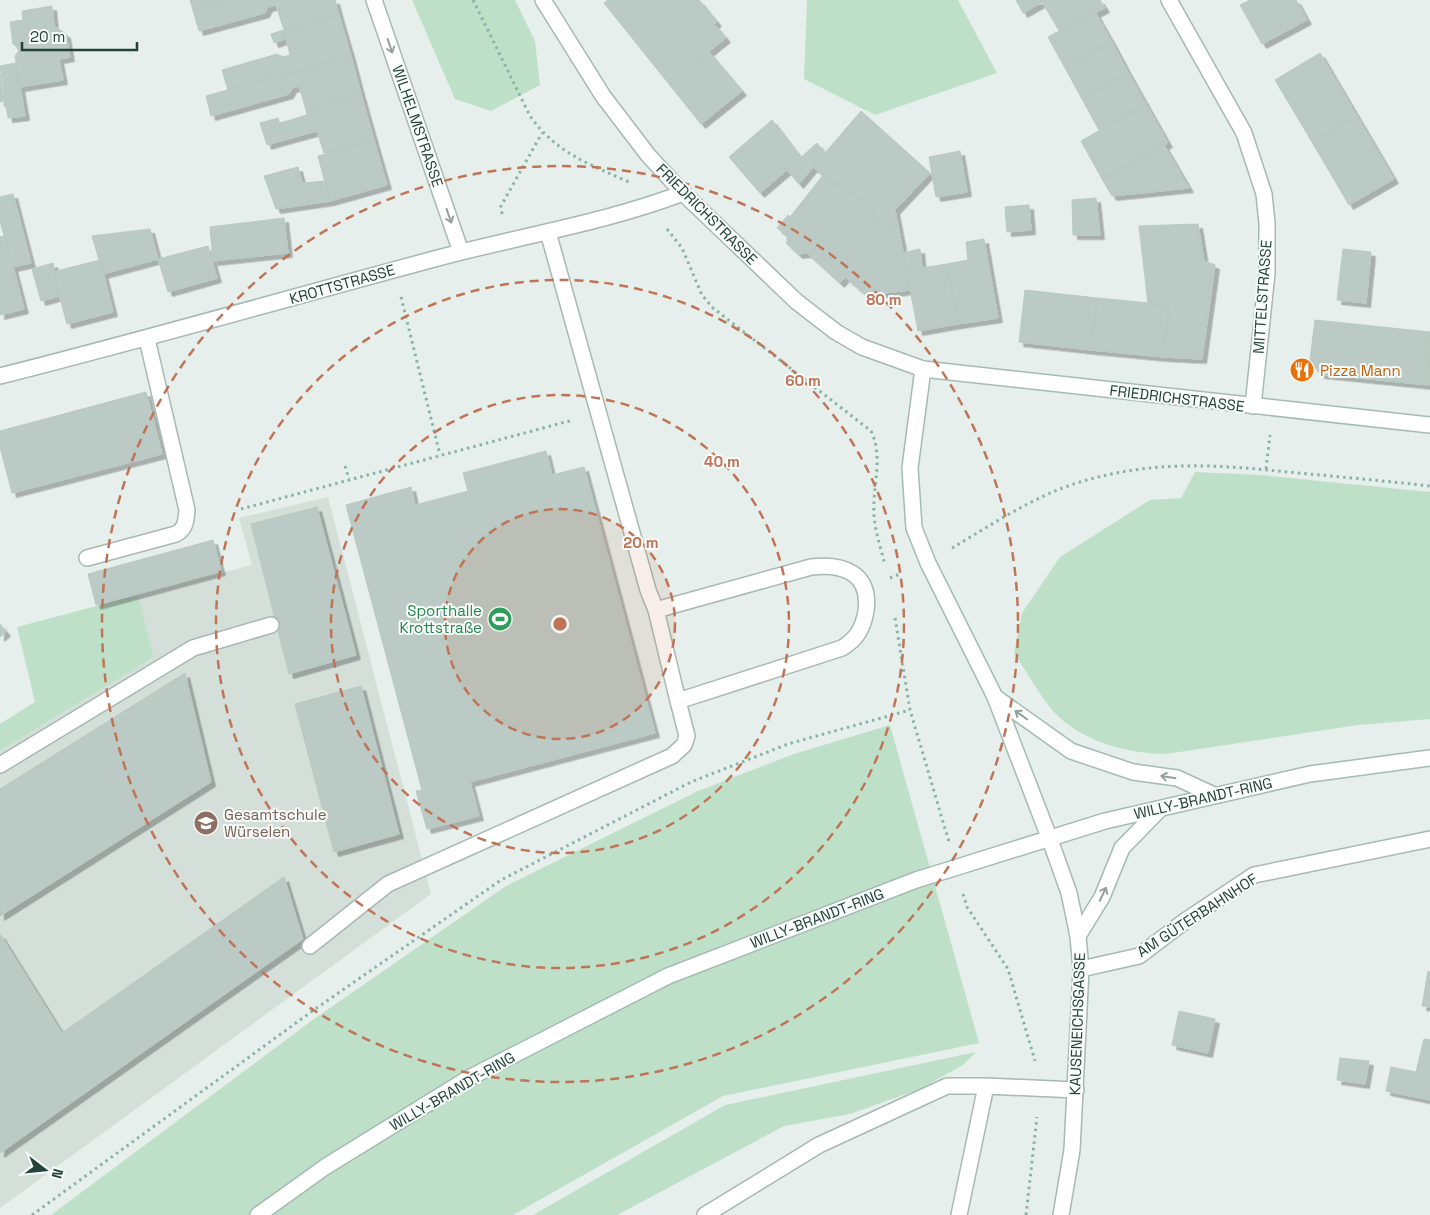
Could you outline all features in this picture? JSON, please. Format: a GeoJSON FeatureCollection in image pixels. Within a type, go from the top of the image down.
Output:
{"type":"FeatureCollection","features":[{"type":"Feature","properties":{"kind":"street","name":"WILHELMSTRASSE"},"geometry":{"type":"LineString","coordinates":[[374,0],[461,252]]}},
{"type":"Feature","properties":{"kind":"street","name":"FRIEDRICHSTRASSE"},"geometry":{"type":"LineString","coordinates":[[543,0],[603,96],[648,155],[683,193],[797,302],[836,332],[862,347],[923,369],[1430,425]]}},
{"type":"Feature","properties":{"kind":"street","name":"MITTELSTRASSE"},"geometry":{"type":"LineString","coordinates":[[1168,0],[1244,132],[1264,194],[1267,223],[1267,274],[1253,406]]}},
{"type":"Feature","properties":{"kind":"street","name":"KROTTSTRASSE"},"geometry":{"type":"LineString","coordinates":[[0,376],[147,339],[461,252],[650,206],[683,193]]}},
{"type":"Feature","properties":{"kind":"street"},"geometry":{"type":"LineString","coordinates":[[310,946],[388,884],[672,756],[684,745],[687,736],[656,610],[648,590],[548,232]]}},
{"type":"Feature","properties":{"kind":"street"},"geometry":{"type":"LineString","coordinates":[[87,558],[176,534],[184,527],[186,520],[187,510],[147,339]]}},
{"type":"Feature","properties":{"kind":"street"},"geometry":{"type":"LineString","coordinates":[[923,369],[910,468],[914,528],[928,563],[995,697],[1049,837]]}},
{"type":"Feature","properties":{"kind":"street"},"geometry":{"type":"LineString","coordinates":[[656,610],[818,566],[841,568],[854,574],[865,586],[867,599],[863,626],[856,637],[842,648],[678,701]]}},
{"type":"Feature","properties":{"kind":"street"},"geometry":{"type":"LineString","coordinates":[[0,765],[193,648],[271,625]]}},
{"type":"Feature","properties":{"kind":"street"},"geometry":{"type":"LineString","coordinates":[[995,697],[1071,751],[1133,772],[1176,778],[1214,794]]}},
{"type":"Feature","properties":{"kind":"street","name":"WILLY-BRANDT-RING"},"geometry":{"type":"LineString","coordinates":[[258,1215],[325,1167],[469,1078],[668,976],[916,880],[1049,837],[1214,794],[1310,774],[1430,758]]}},
{"type":"Feature","properties":{"kind":"street"},"geometry":{"type":"LineString","coordinates":[[1078,936],[1102,897],[1122,848],[1162,808]]}},
{"type":"Feature","properties":{"kind":"street","name":"KAUSENEICHSGASSE"},"geometry":{"type":"LineString","coordinates":[[1049,837],[1069,893],[1078,936],[1081,969],[1072,1150],[1061,1215]]}},
{"type":"Feature","properties":{"kind":"street","name":"AM GÜTERBAHNHOF"},"geometry":{"type":"LineString","coordinates":[[1081,969],[1139,956],[1185,921],[1254,875],[1430,839]]}},
{"type":"Feature","properties":{"kind":"street"},"geometry":{"type":"LineString","coordinates":[[705,1215],[820,1145],[947,1086],[1076,1090]]}},
{"type":"Feature","properties":{"kind":"street"},"geometry":{"type":"LineString","coordinates":[[959,1215],[986,1086]]}},
{"type":"Feature","properties":{"kind":"path"},"geometry":{"type":"LineString","coordinates":[[473,0],[530,116],[542,133],[557,146],[579,160],[632,183],[682,248],[695,283],[713,308],[871,431],[876,440],[878,452],[874,515],[888,579],[928,563],[1021,507],[1078,482],[1124,471],[1170,465],[1218,464],[1430,486]]}},
{"type":"Feature","properties":{"kind":"path"},"geometry":{"type":"LineString","coordinates":[[503,242],[501,206],[542,133]]}},
{"type":"Feature","properties":{"kind":"path"},"geometry":{"type":"LineString","coordinates":[[394,270],[440,455]]}},
{"type":"Feature","properties":{"kind":"path"},"geometry":{"type":"LineString","coordinates":[[1266,470],[1272,408]]}},
{"type":"Feature","properties":{"kind":"path"},"geometry":{"type":"LineString","coordinates":[[240,509],[598,414]]}},
{"type":"Feature","properties":{"kind":"path"},"geometry":{"type":"LineString","coordinates":[[344,466],[348,479]]}},
{"type":"Feature","properties":{"kind":"path"},"geometry":{"type":"LineString","coordinates":[[894,616],[910,710],[967,907],[1008,970],[1034,1051],[1039,1088],[1026,1215]]}},
{"type":"Feature","properties":{"kind":"path"},"geometry":{"type":"LineString","coordinates":[[32,1215],[310,1012],[501,880],[691,782],[788,744],[910,710]]}},
{"type":"Feature","properties":{"kind":"shaded area","name":"Gesamtschule Würselen"},"geometry":{"type":"Polygon","coordinates":[[[328,497],[431,894],[0,1208],[0,751],[154,657],[138,595],[252,565],[239,518],[328,497]]]}},
{"type":"Feature","properties":{"kind":"green space"},"geometry":{"type":"Polygon","coordinates":[[[412,0],[515,0],[535,41],[540,85],[491,111],[455,99],[412,0]]]}},
{"type":"Feature","properties":{"kind":"green space"},"geometry":{"type":"Polygon","coordinates":[[[807,0],[958,0],[997,73],[875,115],[804,79],[807,0]]]}},
{"type":"Feature","properties":{"kind":"green space"},"geometry":{"type":"Polygon","coordinates":[[[1195,472],[1261,475],[1430,492],[1430,719],[1358,725],[1166,754],[1136,752],[1105,744],[1077,730],[1053,711],[1037,690],[1014,653],[1022,613],[1060,557],[1150,500],[1181,498],[1195,472]]]}},
{"type":"Feature","properties":{"kind":"green space"},"geometry":{"type":"Polygon","coordinates":[[[138,595],[154,657],[0,751],[0,724],[35,702],[17,627],[138,595]]]}},
{"type":"Feature","properties":{"kind":"green space"},"geometry":{"type":"Polygon","coordinates":[[[890,725],[979,1043],[723,1096],[513,1215],[51,1215],[314,1019],[506,886],[698,791],[794,754],[890,725]]]}},
{"type":"Feature","properties":{"kind":"green space"},"geometry":{"type":"Polygon","coordinates":[[[976,1052],[963,1065],[920,1089],[850,1114],[784,1126],[617,1215],[533,1215],[725,1105],[976,1052]]]}},
{"type":"Feature","properties":{"kind":"building"},"geometry":{"type":"Polygon","coordinates":[[[190,0],[230,0],[193,10],[190,0]]]}},
{"type":"Feature","properties":{"kind":"building"},"geometry":{"type":"Polygon","coordinates":[[[230,0],[335,0],[339,15],[284,30],[276,5],[268,7],[265,13],[199,31],[193,10],[230,0]]]}},
{"type":"Feature","properties":{"kind":"building"},"geometry":{"type":"Polygon","coordinates":[[[608,0],[699,0],[717,22],[714,24],[726,38],[669,84],[604,3],[608,0]]]}},
{"type":"Feature","properties":{"kind":"building"},"geometry":{"type":"Polygon","coordinates":[[[1016,0],[1046,0],[1023,13],[1016,0]]]}},
{"type":"Feature","properties":{"kind":"building"},"geometry":{"type":"Polygon","coordinates":[[[1046,0],[1100,0],[1105,8],[1060,32],[1042,2],[1046,0]]]}},
{"type":"Feature","properties":{"kind":"building"},"geometry":{"type":"Polygon","coordinates":[[[1250,0],[1296,0],[1307,20],[1262,44],[1240,5],[1250,0]]]}},
{"type":"Feature","properties":{"kind":"building"},"geometry":{"type":"Polygon","coordinates":[[[52,6],[54,26],[66,34],[70,57],[59,59],[63,80],[20,87],[15,56],[20,49],[13,44],[10,22],[23,20],[22,11],[52,6]]]}},
{"type":"Feature","properties":{"kind":"building"},"geometry":{"type":"Polygon","coordinates":[[[1095,12],[1112,42],[1065,68],[1048,37],[1095,12]]]}},
{"type":"Feature","properties":{"kind":"building"},"geometry":{"type":"Polygon","coordinates":[[[339,15],[351,56],[228,90],[222,70],[277,54],[283,57],[290,55],[284,30],[339,15]]]}},
{"type":"Feature","properties":{"kind":"building"},"geometry":{"type":"Polygon","coordinates":[[[284,30],[286,39],[274,43],[271,34],[284,30]]]}},
{"type":"Feature","properties":{"kind":"building"},"geometry":{"type":"Polygon","coordinates":[[[1112,42],[1128,72],[1082,99],[1065,68],[1112,42]]]}},
{"type":"Feature","properties":{"kind":"building"},"geometry":{"type":"Polygon","coordinates":[[[709,52],[742,91],[701,124],[669,84],[709,52]]]}},
{"type":"Feature","properties":{"kind":"building"},"geometry":{"type":"Polygon","coordinates":[[[1320,53],[1357,116],[1312,142],[1275,80],[1320,53]]]}},
{"type":"Feature","properties":{"kind":"building"},"geometry":{"type":"Polygon","coordinates":[[[351,56],[361,94],[306,110],[299,86],[292,88],[289,94],[211,116],[206,96],[351,56]]]}},
{"type":"Feature","properties":{"kind":"building"},"geometry":{"type":"Polygon","coordinates":[[[16,63],[25,116],[8,118],[0,66],[16,63]]]}},
{"type":"Feature","properties":{"kind":"building"},"geometry":{"type":"Polygon","coordinates":[[[1128,72],[1146,104],[1099,130],[1082,99],[1128,72]]]}},
{"type":"Feature","properties":{"kind":"building"},"geometry":{"type":"Polygon","coordinates":[[[0,74],[4,101],[0,102],[0,74]]]}},
{"type":"Feature","properties":{"kind":"building"},"geometry":{"type":"Polygon","coordinates":[[[361,94],[374,140],[324,153],[317,131],[284,140],[280,123],[307,115],[306,110],[361,94]]]}},
{"type":"Feature","properties":{"kind":"building"},"geometry":{"type":"Polygon","coordinates":[[[1146,104],[1168,143],[1102,179],[1081,141],[1146,104]]]}},
{"type":"Feature","properties":{"kind":"building"},"geometry":{"type":"Polygon","coordinates":[[[861,111],[930,173],[895,210],[898,225],[886,228],[872,216],[876,213],[846,187],[843,190],[813,167],[861,111]]]}},
{"type":"Feature","properties":{"kind":"building"},"geometry":{"type":"Polygon","coordinates":[[[1357,116],[1394,179],[1349,205],[1312,142],[1357,116]]]}},
{"type":"Feature","properties":{"kind":"building"},"geometry":{"type":"Polygon","coordinates":[[[278,118],[284,140],[267,145],[260,123],[278,118]]]}},
{"type":"Feature","properties":{"kind":"building"},"geometry":{"type":"Polygon","coordinates":[[[772,120],[801,158],[760,193],[729,157],[772,120]]]}},
{"type":"Feature","properties":{"kind":"building"},"geometry":{"type":"Polygon","coordinates":[[[374,140],[387,185],[330,201],[318,156],[374,140]]]}},
{"type":"Feature","properties":{"kind":"building"},"geometry":{"type":"Polygon","coordinates":[[[817,143],[825,153],[799,184],[787,170],[817,143]]]}},
{"type":"Feature","properties":{"kind":"building"},"geometry":{"type":"Polygon","coordinates":[[[1164,145],[1189,188],[1112,196],[1102,179],[1164,145]]]}},
{"type":"Feature","properties":{"kind":"building"},"geometry":{"type":"Polygon","coordinates":[[[960,151],[967,192],[936,197],[929,157],[960,151]]]}},
{"type":"Feature","properties":{"kind":"building"},"geometry":{"type":"Polygon","coordinates":[[[298,167],[302,183],[325,181],[330,201],[276,209],[264,176],[298,167]]]}},
{"type":"Feature","properties":{"kind":"building"},"geometry":{"type":"Polygon","coordinates":[[[824,174],[843,190],[846,187],[876,213],[872,216],[886,228],[898,225],[910,290],[866,295],[845,277],[840,283],[807,253],[798,254],[787,244],[787,236],[777,228],[788,215],[790,217],[824,174]]]}},
{"type":"Feature","properties":{"kind":"building"},"geometry":{"type":"Polygon","coordinates":[[[13,194],[31,263],[13,267],[0,221],[0,197],[13,194]]]}},
{"type":"Feature","properties":{"kind":"building"},"geometry":{"type":"Polygon","coordinates":[[[1096,198],[1100,235],[1073,235],[1072,200],[1096,198]]]}},
{"type":"Feature","properties":{"kind":"building"},"geometry":{"type":"Polygon","coordinates":[[[1029,205],[1031,230],[1007,232],[1005,207],[1029,205]]]}},
{"type":"Feature","properties":{"kind":"building"},"geometry":{"type":"Polygon","coordinates":[[[284,218],[288,253],[213,261],[210,227],[284,218]]]}},
{"type":"Feature","properties":{"kind":"building"},"geometry":{"type":"Polygon","coordinates":[[[1198,224],[1204,261],[1215,265],[1202,359],[1163,357],[1169,305],[1148,303],[1139,226],[1198,224]]]}},
{"type":"Feature","properties":{"kind":"building"},"geometry":{"type":"Polygon","coordinates":[[[150,229],[158,259],[103,274],[92,236],[150,229]]]}},
{"type":"Feature","properties":{"kind":"building"},"geometry":{"type":"Polygon","coordinates":[[[5,236],[24,309],[0,315],[0,237],[5,236]]]}},
{"type":"Feature","properties":{"kind":"building"},"geometry":{"type":"Polygon","coordinates":[[[984,239],[998,318],[958,324],[947,264],[968,260],[966,242],[984,239]]]}},
{"type":"Feature","properties":{"kind":"building"},"geometry":{"type":"Polygon","coordinates":[[[208,246],[217,278],[168,292],[158,259],[208,246]]]}},
{"type":"Feature","properties":{"kind":"building"},"geometry":{"type":"Polygon","coordinates":[[[920,249],[922,268],[947,264],[958,324],[918,331],[903,253],[920,249]]]}},
{"type":"Feature","properties":{"kind":"building"},"geometry":{"type":"Polygon","coordinates":[[[1343,249],[1371,252],[1366,303],[1337,300],[1343,249]]]}},
{"type":"Feature","properties":{"kind":"building"},"geometry":{"type":"Polygon","coordinates":[[[100,260],[113,312],[67,324],[53,272],[100,260]]]}},
{"type":"Feature","properties":{"kind":"building"},"geometry":{"type":"Polygon","coordinates":[[[53,263],[59,296],[41,301],[32,269],[53,263]]]}},
{"type":"Feature","properties":{"kind":"building"},"geometry":{"type":"Polygon","coordinates":[[[1025,290],[1097,298],[1091,350],[1019,342],[1025,290]]]}},
{"type":"Feature","properties":{"kind":"building"},"geometry":{"type":"Polygon","coordinates":[[[1097,298],[1169,305],[1163,357],[1091,350],[1097,298]]]}},
{"type":"Feature","properties":{"kind":"building"},"geometry":{"type":"Polygon","coordinates":[[[1315,320],[1430,332],[1429,385],[1320,374],[1310,360],[1315,320]]]}},
{"type":"Feature","properties":{"kind":"building"},"geometry":{"type":"Polygon","coordinates":[[[146,392],[162,454],[12,493],[0,447],[0,431],[146,392]]]}},
{"type":"Feature","properties":{"kind":"building","name":"Sporthalle Krottstraße"},"geometry":{"type":"Polygon","coordinates":[[[546,451],[552,475],[584,467],[655,733],[470,782],[479,816],[427,829],[416,791],[422,790],[346,505],[411,487],[415,505],[468,491],[463,473],[546,451]]]}},
{"type":"Feature","properties":{"kind":"building"},"geometry":{"type":"Polygon","coordinates":[[[317,507],[356,655],[289,674],[251,524],[317,507]]]}},
{"type":"Feature","properties":{"kind":"building"},"geometry":{"type":"Polygon","coordinates":[[[213,540],[221,571],[96,605],[88,574],[213,540]]]}},
{"type":"Feature","properties":{"kind":"building"},"geometry":{"type":"Polygon","coordinates":[[[0,624],[6,632],[0,637],[0,624]]]}},
{"type":"Feature","properties":{"kind":"building"},"geometry":{"type":"Polygon","coordinates":[[[185,673],[211,782],[0,916],[0,789],[185,673]]]}},
{"type":"Feature","properties":{"kind":"building"},"geometry":{"type":"Polygon","coordinates":[[[361,686],[399,834],[334,852],[295,704],[361,686]]]}},
{"type":"Feature","properties":{"kind":"building"},"geometry":{"type":"Polygon","coordinates":[[[284,877],[303,939],[0,1153],[0,934],[62,1033],[284,877]]]}},
{"type":"Feature","properties":{"kind":"building"},"geometry":{"type":"Polygon","coordinates":[[[1428,971],[1430,972],[1430,1007],[1422,1006],[1428,971]]]}},
{"type":"Feature","properties":{"kind":"building"},"geometry":{"type":"Polygon","coordinates":[[[1179,1011],[1215,1019],[1208,1053],[1172,1045],[1179,1011]]]}},
{"type":"Feature","properties":{"kind":"building"},"geometry":{"type":"Polygon","coordinates":[[[1424,1039],[1430,1040],[1430,1100],[1386,1091],[1391,1067],[1416,1072],[1424,1039]]]}},
{"type":"Feature","properties":{"kind":"building"},"geometry":{"type":"Polygon","coordinates":[[[1340,1058],[1369,1061],[1365,1084],[1337,1080],[1340,1058]]]}},
{"type":"Feature","properties":{"kind":"place","name":"Pizza Mann"},"geometry":{"type":"Point","coordinates":[1302,370]}},
{"type":"Feature","properties":{"kind":"place","name":"Sporthalle Krottstraße"},"geometry":{"type":"Point","coordinates":[500,619]}},
{"type":"Feature","properties":{"kind":"place","name":"Gesamtschule Würselen"},"geometry":{"type":"Point","coordinates":[206,823]}}]}
